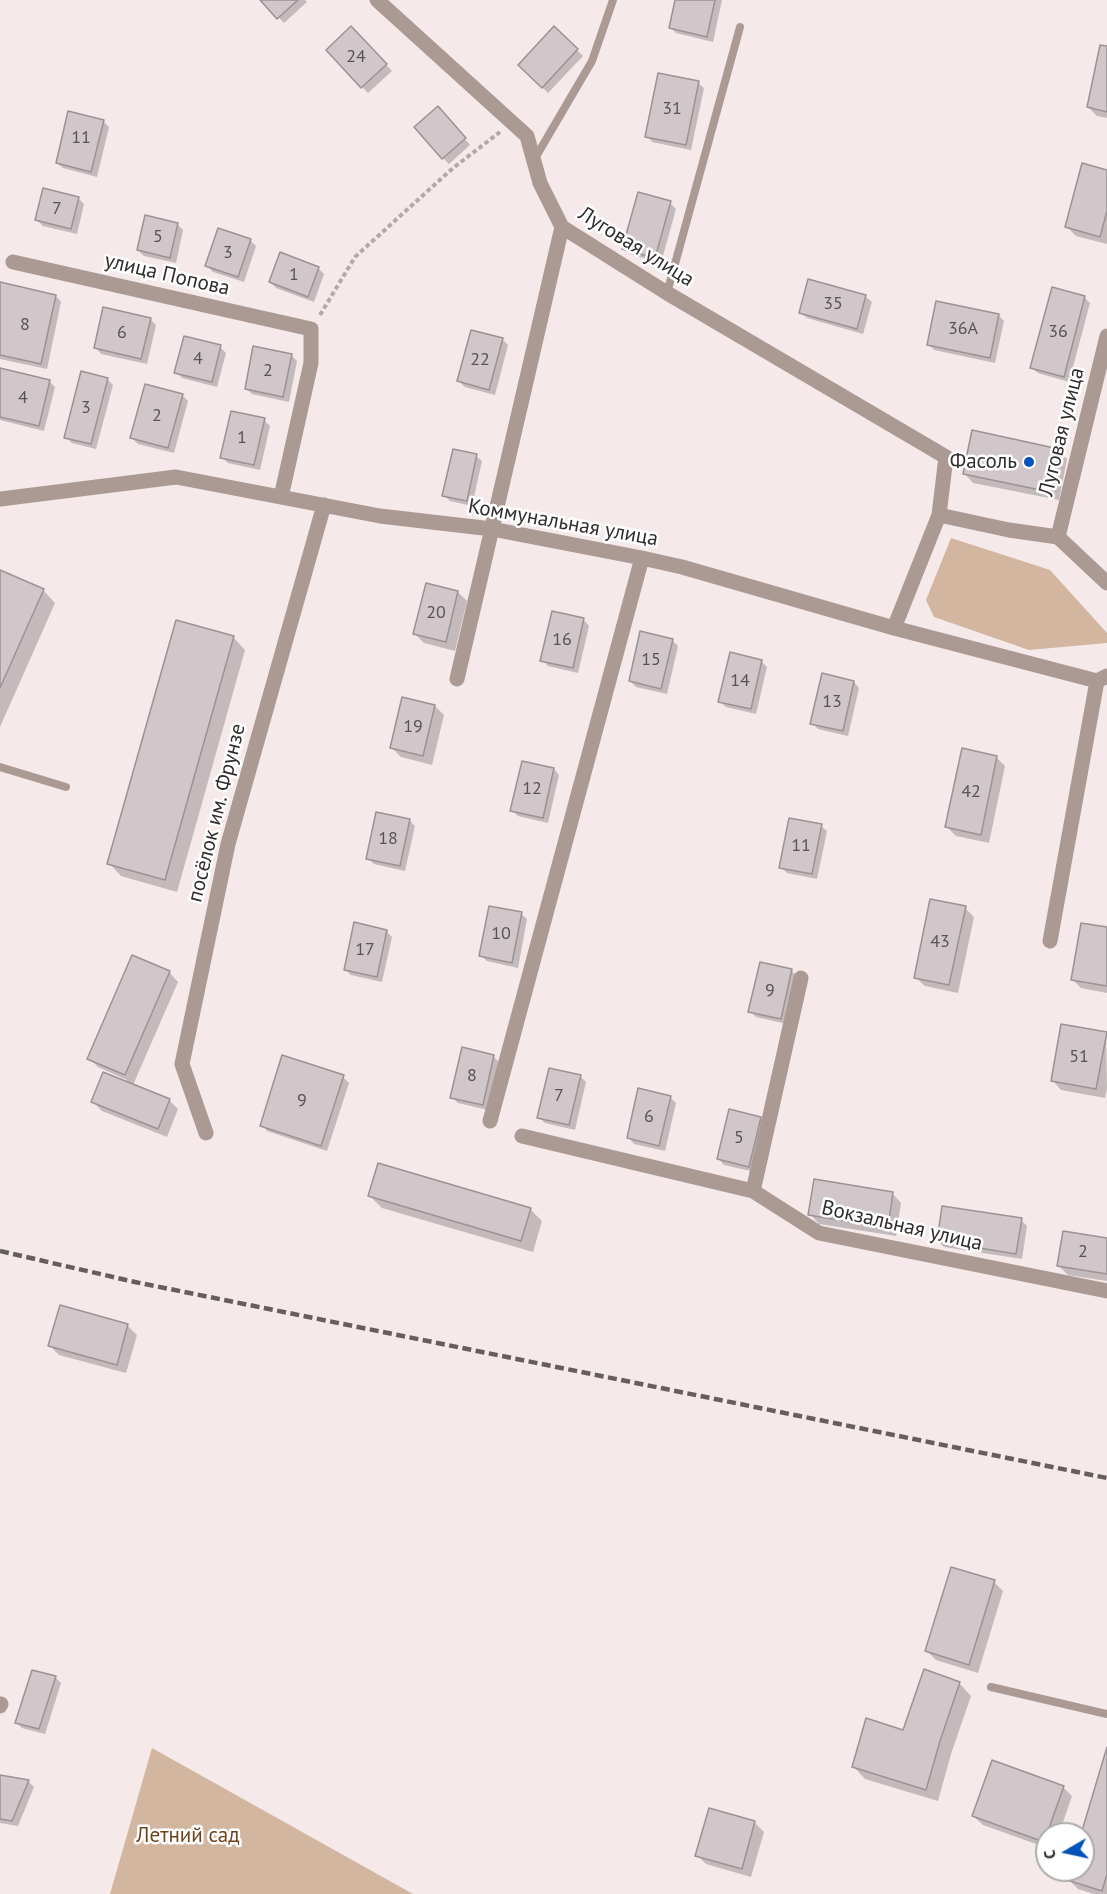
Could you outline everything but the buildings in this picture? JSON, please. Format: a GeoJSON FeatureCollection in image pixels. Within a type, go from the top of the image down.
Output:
{"type":"FeatureCollection","features":[{"type":"Feature","properties":{"kind":"street","name":"Луговая улица"},"geometry":{"type":"LineString","coordinates":[[377,0],[527,136],[540,183],[562,227],[667,293],[946,457],[939,515]]}},
{"type":"Feature","properties":{"kind":"street"},"geometry":{"type":"LineString","coordinates":[[457,679],[562,227]]}},
{"type":"Feature","properties":{"kind":"street","name":"улица Попова"},"geometry":{"type":"LineString","coordinates":[[13,262],[311,329]]}},
{"type":"Feature","properties":{"kind":"street"},"geometry":{"type":"LineString","coordinates":[[281,497],[311,363],[311,329]]}},
{"type":"Feature","properties":{"kind":"street","name":"Луговая улица"},"geometry":{"type":"LineString","coordinates":[[1058,537],[1107,336]]}},
{"type":"Feature","properties":{"kind":"street","name":"Коммунальная улица"},"geometry":{"type":"LineString","coordinates":[[0,499],[176,477],[381,516],[492,529],[642,558],[682,567],[894,628],[1102,679]]}},
{"type":"Feature","properties":{"kind":"street","name":"посёлок им. Фрунзе"},"geometry":{"type":"LineString","coordinates":[[206,1133],[182,1064],[228,843],[324,505]]}},
{"type":"Feature","properties":{"kind":"street"},"geometry":{"type":"LineString","coordinates":[[894,628],[939,515],[1010,530],[1058,537],[1107,583]]}},
{"type":"Feature","properties":{"kind":"street"},"geometry":{"type":"LineString","coordinates":[[490,1121],[642,558]]}},
{"type":"Feature","properties":{"kind":"street"},"geometry":{"type":"LineString","coordinates":[[1050,941],[1102,679]]}},
{"type":"Feature","properties":{"kind":"street"},"geometry":{"type":"LineString","coordinates":[[753,1191],[801,978]]}},
{"type":"Feature","properties":{"kind":"street","name":"Вокзальная улица"},"geometry":{"type":"LineString","coordinates":[[522,1136],[753,1191],[819,1233],[1107,1291]]}},
{"type":"Feature","properties":{"kind":"lane"},"geometry":{"type":"LineString","coordinates":[[534,160],[592,61],[613,0]]}},
{"type":"Feature","properties":{"kind":"lane"},"geometry":{"type":"LineString","coordinates":[[667,293],[740,27]]}},
{"type":"Feature","properties":{"kind":"lane"},"geometry":{"type":"LineString","coordinates":[[0,767],[66,787]]}},
{"type":"Feature","properties":{"kind":"lane"},"geometry":{"type":"LineString","coordinates":[[991,1687],[1107,1714]]}},
{"type":"Feature","properties":{"kind":"path"},"geometry":{"type":"LineString","coordinates":[[311,329],[355,257],[453,168],[513,122]]}},
{"type":"Feature","properties":{"kind":"green space"},"geometry":{"type":"Polygon","coordinates":[[[951,538],[1050,570],[1107,633],[1107,643],[1029,650],[934,617],[926,600],[951,538]]]}},
{"type":"Feature","properties":{"kind":"green space","name":"Летний сад"},"geometry":{"type":"Polygon","coordinates":[[[152,1748],[413,1894],[110,1894],[152,1748]]]}},
{"type":"Feature","properties":{"kind":"railway"},"geometry":{"type":"LineString","coordinates":[[0,1251],[135,1282],[1107,1478]]}},
{"type":"Feature","properties":{"kind":"place","name":"Фасоль"},"geometry":{"type":"Point","coordinates":[1029,462]}}]}
